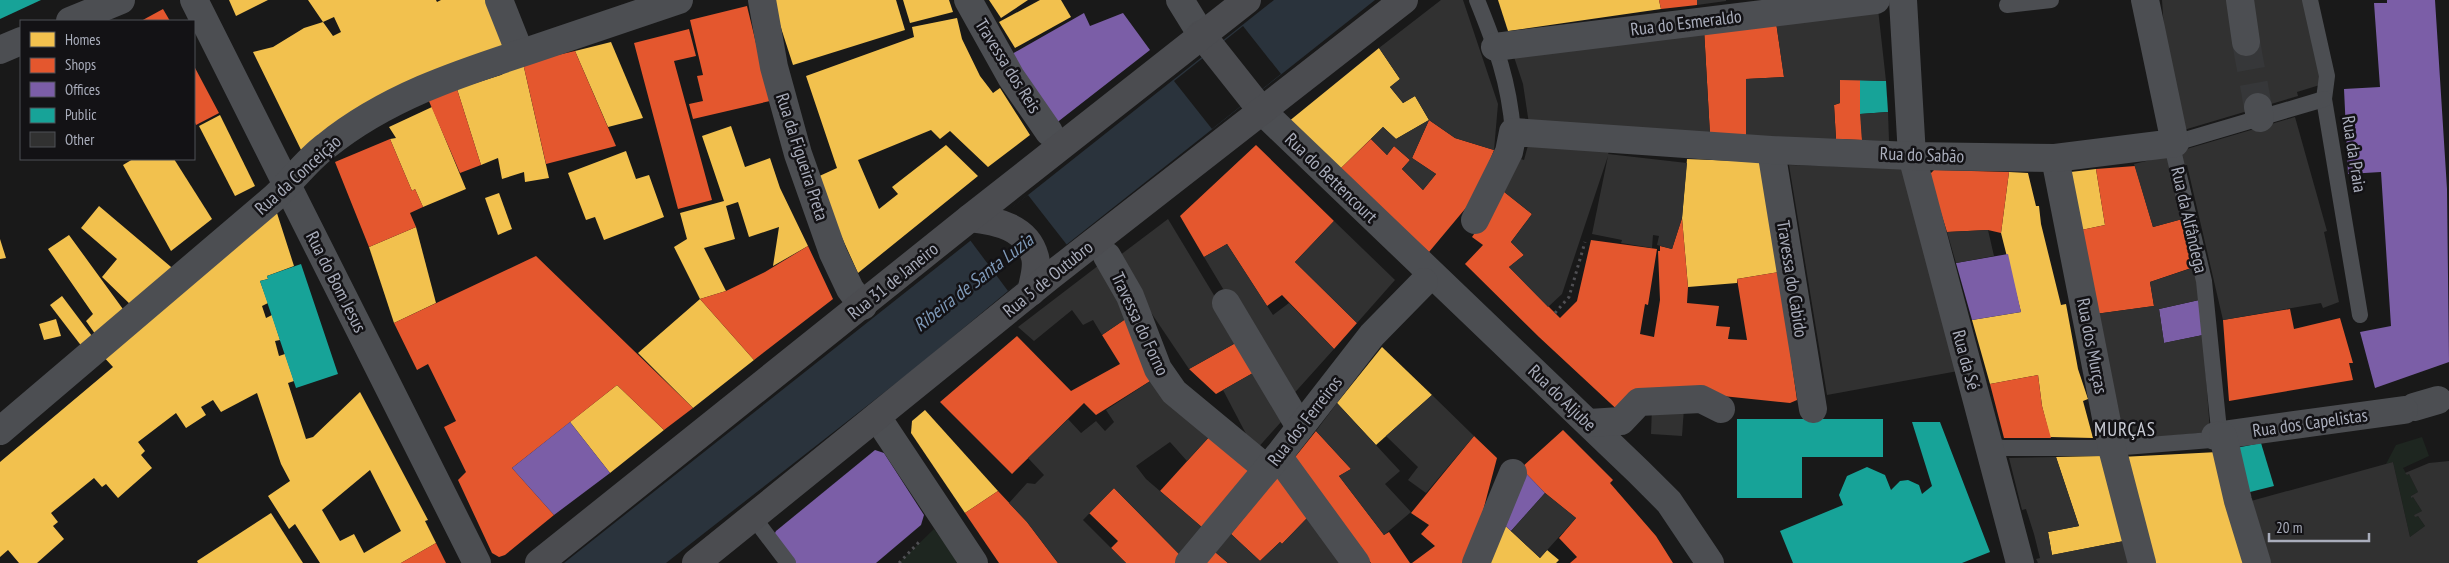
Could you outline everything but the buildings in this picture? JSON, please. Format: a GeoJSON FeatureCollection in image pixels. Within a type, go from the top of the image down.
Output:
{"type":"FeatureCollection","features":[{"type":"Feature","properties":{"kind":"main road","name":"Rua 31 de Janeiro"},"geometry":{"type":"LineString","coordinates":[[539,563],[863,306],[982,220],[1207,42],[1247,0]]}},
{"type":"Feature","properties":{"kind":"main road","name":"Rua 5 de Outubro"},"geometry":{"type":"LineString","coordinates":[[696,563],[877,417],[1033,281],[1256,105],[1404,0]]}},
{"type":"Feature","properties":{"kind":"main road"},"geometry":{"type":"LineString","coordinates":[[1207,42],[1256,105]]}},
{"type":"Feature","properties":{"kind":"main road"},"geometry":{"type":"LineString","coordinates":[[982,220],[1014,228],[1023,236],[1035,257],[1033,281]]}},
{"type":"Feature","properties":{"kind":"street"},"geometry":{"type":"LineString","coordinates":[[72,20],[121,0]]}},
{"type":"Feature","properties":{"kind":"street","name":"Rua do Bom Jesus"},"geometry":{"type":"LineString","coordinates":[[194,0],[477,563]]}},
{"type":"Feature","properties":{"kind":"street"},"geometry":{"type":"LineString","coordinates":[[499,0],[520,53]]}},
{"type":"Feature","properties":{"kind":"street","name":"Rua da Conceição"},"geometry":{"type":"LineString","coordinates":[[0,431],[287,185],[300,169],[326,145],[376,113],[416,91],[466,70],[679,0]]}},
{"type":"Feature","properties":{"kind":"street","name":"Rua da Figueira Preta"},"geometry":{"type":"LineString","coordinates":[[762,0],[774,67],[798,154],[833,253],[850,289],[863,306]]}},
{"type":"Feature","properties":{"kind":"street","name":"Travessa dos Reis"},"geometry":{"type":"LineString","coordinates":[[968,0],[1011,77],[1049,132]]}},
{"type":"Feature","properties":{"kind":"street"},"geometry":{"type":"LineString","coordinates":[[1180,0],[1207,42]]}},
{"type":"Feature","properties":{"kind":"street","name":"Rua do Esmeraldo"},"geometry":{"type":"LineString","coordinates":[[1495,47],[1876,0]]}},
{"type":"Feature","properties":{"kind":"street","name":"Rua da Sé"},"geometry":{"type":"LineString","coordinates":[[1903,0],[1912,156],[2020,563]]}},
{"type":"Feature","properties":{"kind":"street","name":"Rua da Alfândega"},"geometry":{"type":"LineString","coordinates":[[2145,0],[2175,143]]}},
{"type":"Feature","properties":{"kind":"street"},"geometry":{"type":"LineString","coordinates":[[2240,0],[2246,42]]}},
{"type":"Feature","properties":{"kind":"street"},"geometry":{"type":"LineString","coordinates":[[0,50],[20,41]]}},
{"type":"Feature","properties":{"kind":"street","name":"Rua do Bettencourt"},"geometry":{"type":"LineString","coordinates":[[1256,105],[1401,245]]}},
{"type":"Feature","properties":{"kind":"street"},"geometry":{"type":"LineString","coordinates":[[1475,220],[1509,152],[1513,132]]}},
{"type":"Feature","properties":{"kind":"street","name":"Rua do Sabão"},"geometry":{"type":"LineString","coordinates":[[1513,132],[1772,150],[1912,156],[2055,158],[2175,143]]}},
{"type":"Feature","properties":{"kind":"street","name":"Travessa do Cabido"},"geometry":{"type":"LineString","coordinates":[[1772,150],[1813,409]]}},
{"type":"Feature","properties":{"kind":"street","name":"Rua dos Murças"},"geometry":{"type":"LineString","coordinates":[[2055,158],[2112,448],[2142,563]]}},
{"type":"Feature","properties":{"kind":"street","name":"Rua do Aljube"},"geometry":{"type":"LineString","coordinates":[[1401,245],[1589,423],[1669,502],[1710,563]]}},
{"type":"Feature","properties":{"kind":"street","name":"Travessa do Forno"},"geometry":{"type":"LineString","coordinates":[[1107,256],[1130,296],[1158,369],[1174,392],[1272,462],[1356,563]]}},
{"type":"Feature","properties":{"kind":"street","name":"Rua dos Ferreiros"},"geometry":{"type":"LineString","coordinates":[[1189,563],[1272,462],[1372,335],[1424,282]]}},
{"type":"Feature","properties":{"kind":"street"},"geometry":{"type":"LineString","coordinates":[[1226,303],[1300,427]]}},
{"type":"Feature","properties":{"kind":"street"},"geometry":{"type":"LineString","coordinates":[[1589,423],[1621,421],[1639,402],[1702,399],[1721,409]]}},
{"type":"Feature","properties":{"kind":"street","name":"Rua dos Capelistas"},"geometry":{"type":"LineString","coordinates":[[2217,438],[2419,406]]}},
{"type":"Feature","properties":{"kind":"street"},"geometry":{"type":"LineString","coordinates":[[877,417],[974,563]]}},
{"type":"Feature","properties":{"kind":"street","name":"Rua da Alfândega"},"geometry":{"type":"LineString","coordinates":[[2217,438],[2258,563]]}},
{"type":"Feature","properties":{"kind":"street"},"geometry":{"type":"LineString","coordinates":[[1476,563],[1513,473]]}},
{"type":"Feature","properties":{"kind":"lane"},"geometry":{"type":"LineString","coordinates":[[1477,0],[1495,47],[1510,97],[1513,132]]}},
{"type":"Feature","properties":{"kind":"lane"},"geometry":{"type":"LineString","coordinates":[[2007,5],[2051,0]]}},
{"type":"Feature","properties":{"kind":"lane","name":"Rua da Praia"},"geometry":{"type":"LineString","coordinates":[[2310,0],[2326,76],[2324,99],[2360,316]]}},
{"type":"Feature","properties":{"kind":"lane","name":"Rua do Sabão"},"geometry":{"type":"LineString","coordinates":[[2175,143],[2259,112],[2324,99]]}},
{"type":"Feature","properties":{"kind":"lane","name":"Rua da Alfândega"},"geometry":{"type":"LineString","coordinates":[[2175,143],[2173,150],[2204,281],[2219,430],[2217,438]]}},
{"type":"Feature","properties":{"kind":"lane","name":"Rua dos Capelistas"},"geometry":{"type":"LineString","coordinates":[[1989,446],[2003,448],[2112,448],[2217,438]]}},
{"type":"Feature","properties":{"kind":"lane"},"geometry":{"type":"LineString","coordinates":[[753,517],[788,563]]}},
{"type":"Feature","properties":{"kind":"path"},"geometry":{"type":"LineString","coordinates":[[1555,313],[1569,297],[1585,242]]}},
{"type":"Feature","properties":{"kind":"path"},"geometry":{"type":"LineString","coordinates":[[899,563],[924,537]]}},
{"type":"Feature","properties":{"kind":"shaded area"},"geometry":{"type":"Polygon","coordinates":[[[2422,437],[2429,456],[2403,468],[2407,475],[2409,474],[2418,492],[2411,496],[2422,511],[2414,515],[2418,516],[2425,526],[2410,537],[2393,462],[2386,464],[2396,445],[2422,437]]]}},
{"type":"Feature","properties":{"kind":"shaded area"},"geometry":{"type":"Polygon","coordinates":[[[934,529],[959,563],[899,563],[934,529]]]}},
{"type":"Feature","properties":{"kind":"water","name":"Ribeira de Santa Luzia"},"geometry":{"type":"Polygon","coordinates":[[[1274,0],[1375,0],[1008,291],[918,366],[666,563],[564,563],[1274,0]]]}},
{"type":"Feature","properties":{"kind":"pier"},"geometry":{"type":"Polygon","coordinates":[[[1243,26],[1281,74],[1212,129],[1174,81],[1243,26]]]}},
{"type":"Feature","properties":{"kind":"pier"},"geometry":{"type":"Polygon","coordinates":[[[1028,195],[1067,245],[1008,291],[970,240],[1028,195]]]}},
{"type":"Feature","properties":{"kind":"tunnel"},"geometry":{"type":"LineString","coordinates":[[2246,42],[2258,107]]}},
{"type":"Feature","properties":{"kind":"district","name":"MURÇAS"},"geometry":{"type":"Point","coordinates":[2125,429]}}]}
